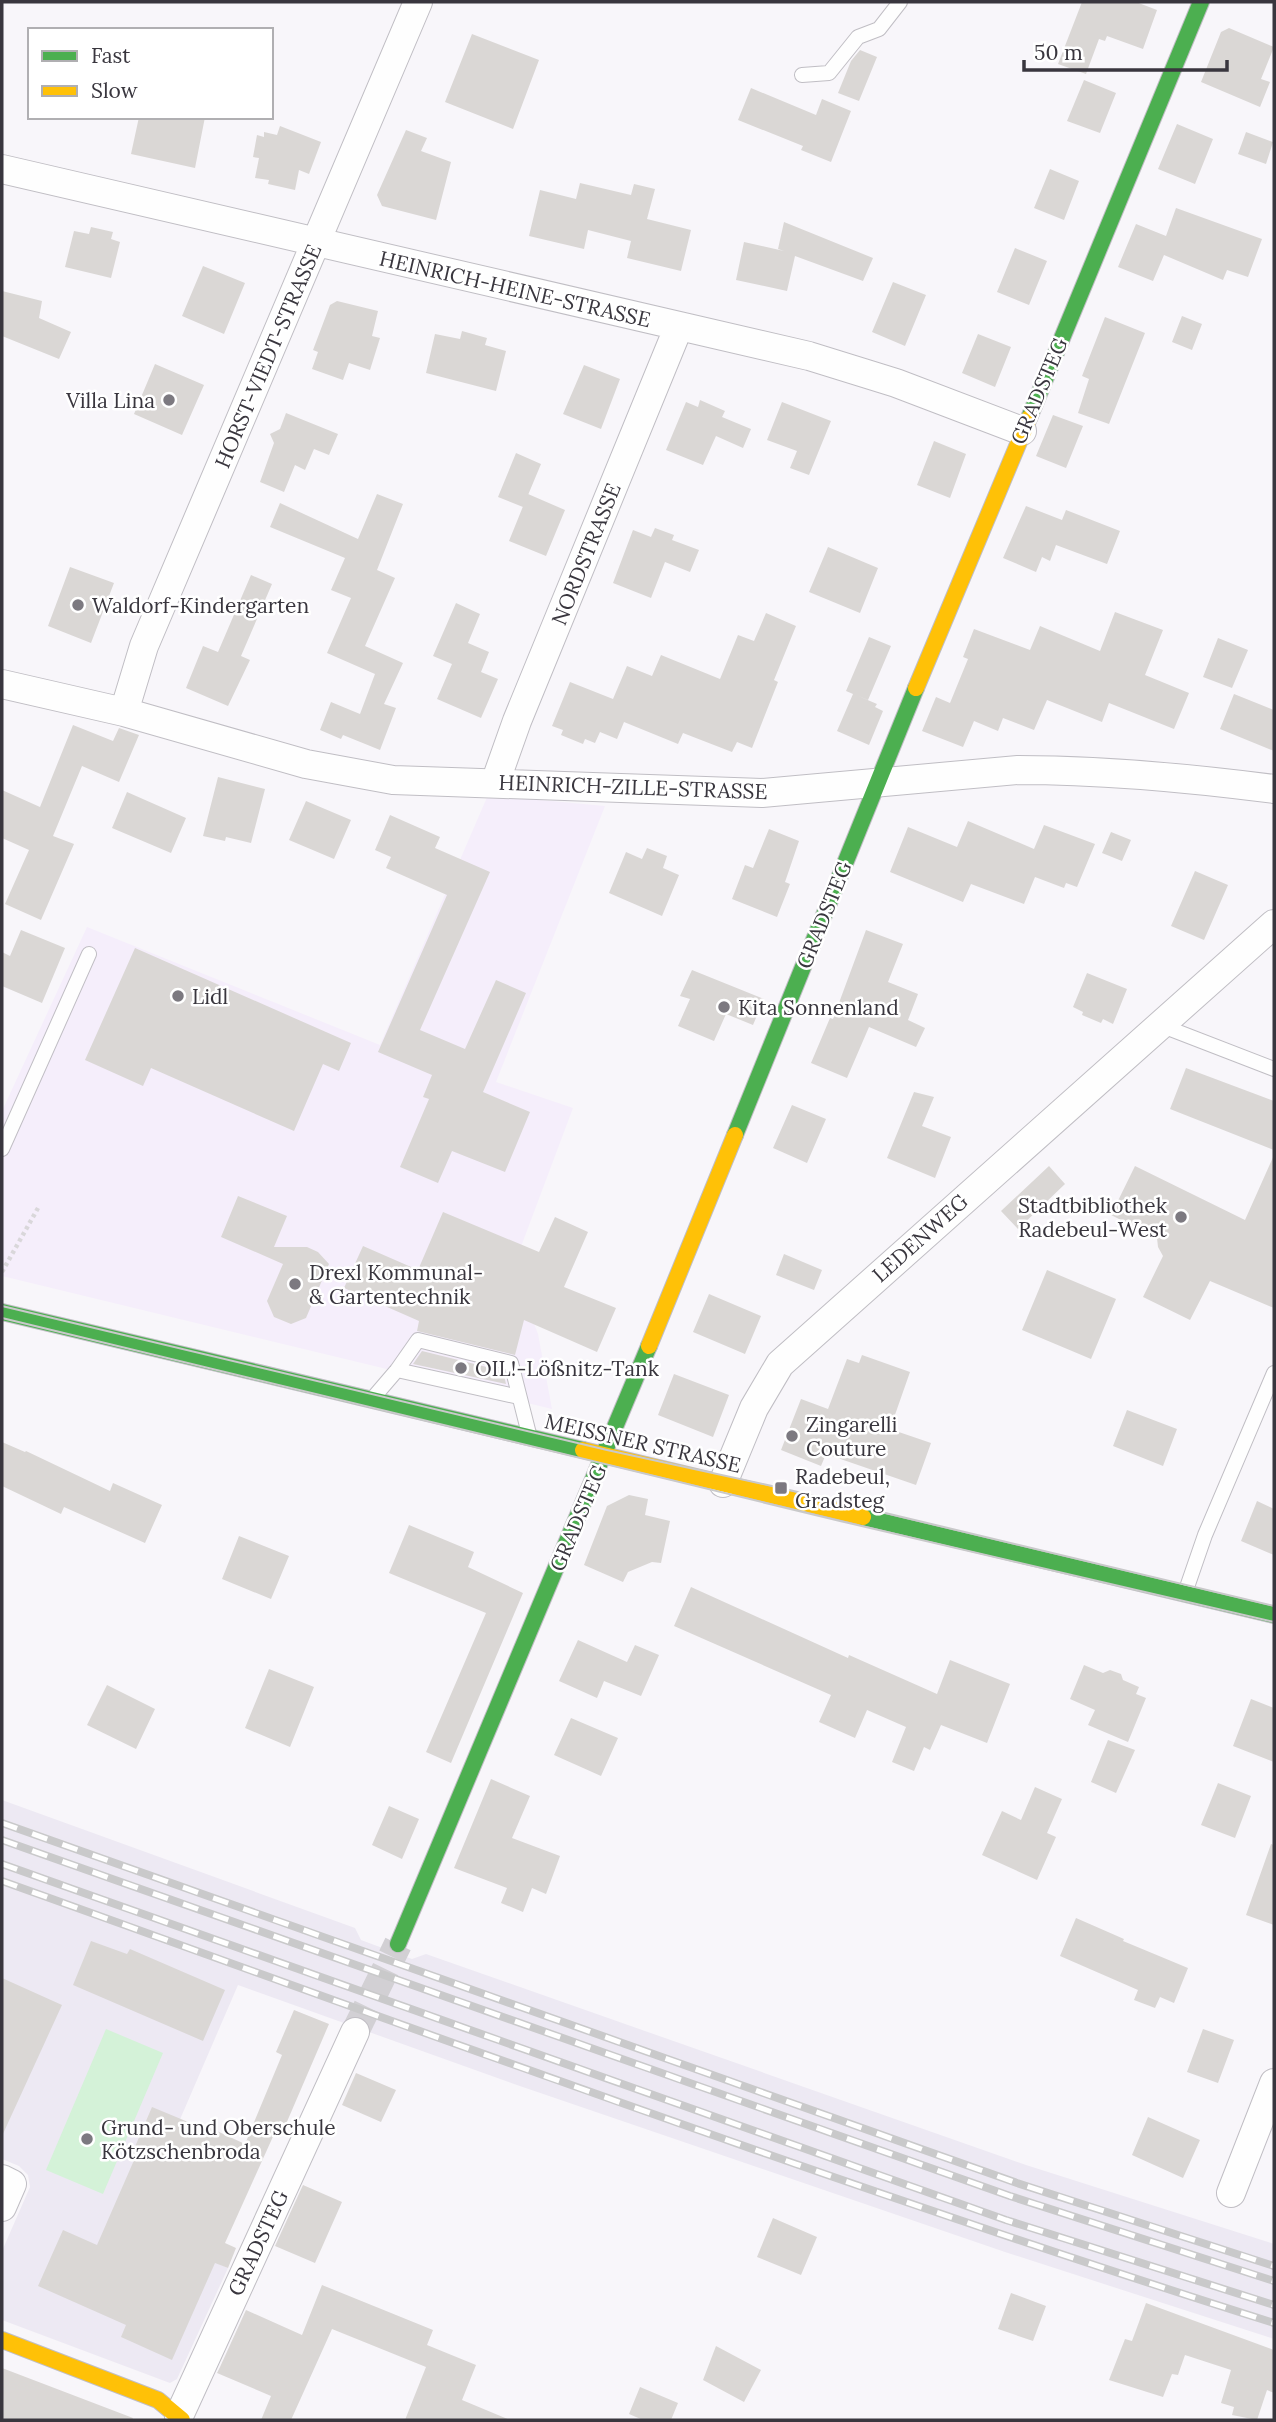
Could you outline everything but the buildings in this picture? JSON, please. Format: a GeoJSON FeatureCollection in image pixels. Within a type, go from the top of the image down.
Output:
{"type":"FeatureCollection","features":[{"type":"Feature","properties":{"kind":"street","name":"HORST-VIEDT-STRASSE"},"geometry":{"type":"LineString","coordinates":[[124,712],[144,646],[418,2]]}},
{"type":"Feature","properties":{"kind":"street","name":"GRADSTEG"},"geometry":{"type":"LineString","coordinates":[[398,1944],[604,1456],[877,783],[1201,2]]}},
{"type":"Feature","properties":{"kind":"street","name":"HEINRICH-HEINE-STRASSE"},"geometry":{"type":"LineString","coordinates":[[2,169],[809,356],[896,383],[1022,432]]}},
{"type":"Feature","properties":{"kind":"street","name":"NORDSTRASSE"},"geometry":{"type":"LineString","coordinates":[[495,783],[517,721],[679,326]]}},
{"type":"Feature","properties":{"kind":"street","name":"HEINRICH-ZILLE-STRASSE"},"geometry":{"type":"LineString","coordinates":[[2,684],[124,712],[318,766],[393,780],[762,793],[1042,770],[1186,778],[1274,789]]}},
{"type":"Feature","properties":{"kind":"street","name":"LEDENWEG"},"geometry":{"type":"LineString","coordinates":[[723,1483],[754,1408],[780,1364],[1274,923]]}},
{"type":"Feature","properties":{"kind":"street","name":"MEISSNER STRASSE"},"geometry":{"type":"LineString","coordinates":[[2,1312],[1274,1615]]}},
{"type":"Feature","properties":{"kind":"street","name":"GRADSTEG"},"geometry":{"type":"LineString","coordinates":[[180,2418],[355,2032]]}},
{"type":"Feature","properties":{"kind":"street"},"geometry":{"type":"LineString","coordinates":[[1231,2193],[1274,2083]]}},
{"type":"Feature","properties":{"kind":"street"},"geometry":{"type":"LineString","coordinates":[[2,2179],[12,2184],[2,2207]]}},
{"type":"Feature","properties":{"kind":"street"},"geometry":{"type":"LineString","coordinates":[[2,2340],[158,2400],[180,2418]]}},
{"type":"Feature","properties":{"kind":"lane"},"geometry":{"type":"LineString","coordinates":[[802,75],[829,73],[858,37],[879,29],[900,2]]}},
{"type":"Feature","properties":{"kind":"lane"},"geometry":{"type":"LineString","coordinates":[[2,1149],[89,954]]}},
{"type":"Feature","properties":{"kind":"lane"},"geometry":{"type":"LineString","coordinates":[[1160,1025],[1274,1069]]}},
{"type":"Feature","properties":{"kind":"lane"},"geometry":{"type":"LineString","coordinates":[[371,1400],[418,1340],[511,1363],[530,1438]]}},
{"type":"Feature","properties":{"kind":"lane"},"geometry":{"type":"LineString","coordinates":[[397,1370],[519,1397]]}},
{"type":"Feature","properties":{"kind":"lane"},"geometry":{"type":"LineString","coordinates":[[1185,1594],[1205,1535],[1274,1373]]}},
{"type":"Feature","properties":{"kind":"path"},"geometry":{"type":"LineString","coordinates":[[2,1272],[38,1208]]}},
{"type":"Feature","properties":{"kind":"shaded area"},"geometry":{"type":"Polygon","coordinates":[[[488,795],[605,806],[496,1082],[573,1108],[513,1268],[538,1334],[552,1409],[2,1276],[2,1111],[87,927],[380,1045],[488,795]]]}},
{"type":"Feature","properties":{"kind":"shaded area"},"geometry":{"type":"Polygon","coordinates":[[[2,1800],[355,1928],[361,1940],[412,1959],[426,1954],[1026,2165],[1274,2244],[1274,2339],[1005,2252],[514,2084],[238,1985],[134,2226],[228,2268],[177,2379],[170,2383],[2,2320],[2,2251],[30,2187],[28,2175],[19,2166],[2,2159],[2,1800]]]}},
{"type":"Feature","properties":{"kind":"green space"},"geometry":{"type":"Polygon","coordinates":[[[106,2029],[163,2053],[103,2194],[46,2170],[106,2029]]]}},
{"type":"Feature","properties":{"kind":"tunnel"},"geometry":{"type":"LineString","coordinates":[[355,2032],[398,1944]]}},
{"type":"Feature","properties":{"kind":"tram line"},"geometry":{"type":"LineString","coordinates":[[2,1306],[1274,1606]]}},
{"type":"Feature","properties":{"kind":"tram line"},"geometry":{"type":"LineString","coordinates":[[2,1318],[840,1521],[1274,1622]]}},
{"type":"Feature","properties":{"kind":"railway"},"geometry":{"type":"LineString","coordinates":[[2,1823],[1017,2183],[1274,2266]]}},
{"type":"Feature","properties":{"kind":"railway"},"geometry":{"type":"LineString","coordinates":[[2,1840],[1010,2196],[1274,2281]]}},
{"type":"Feature","properties":{"kind":"railway"},"geometry":{"type":"LineString","coordinates":[[2,1864],[1006,2220],[1274,2305]]}},
{"type":"Feature","properties":{"kind":"railway"},"geometry":{"type":"LineString","coordinates":[[2,1881],[795,2164],[1274,2323]]}},
{"type":"Feature","properties":{"kind":"traffic: fast"},"geometry":{"type":"LineString","coordinates":[[1029,418],[1201,2]]}},
{"type":"Feature","properties":{"kind":"traffic: fast"},"geometry":{"type":"LineString","coordinates":[[735,1135],[916,688]]}},
{"type":"Feature","properties":{"kind":"traffic: fast"},"geometry":{"type":"LineString","coordinates":[[2,1312],[583,1450]]}},
{"type":"Feature","properties":{"kind":"traffic: fast"},"geometry":{"type":"LineString","coordinates":[[398,1944],[649,1346]]}},
{"type":"Feature","properties":{"kind":"traffic: fast"},"geometry":{"type":"LineString","coordinates":[[863,1517],[1274,1615]]}},
{"type":"Feature","properties":{"kind":"traffic: slow"},"geometry":{"type":"LineString","coordinates":[[916,688],[1029,418]]}},
{"type":"Feature","properties":{"kind":"traffic: slow"},"geometry":{"type":"LineString","coordinates":[[649,1346],[735,1135]]}},
{"type":"Feature","properties":{"kind":"traffic: slow"},"geometry":{"type":"LineString","coordinates":[[583,1450],[863,1517]]}},
{"type":"Feature","properties":{"kind":"traffic: slow"},"geometry":{"type":"LineString","coordinates":[[2,2340],[158,2400],[182,2420]]}},
{"type":"Feature","properties":{"kind":"place","name":"Villa Lina"},"geometry":{"type":"Point","coordinates":[169,400]}},
{"type":"Feature","properties":{"kind":"place","name":"Waldorf-Kindergarten"},"geometry":{"type":"Point","coordinates":[78,605]}},
{"type":"Feature","properties":{"kind":"place","name":"Lidl"},"geometry":{"type":"Point","coordinates":[178,996]}},
{"type":"Feature","properties":{"kind":"place","name":"Kita Sonnenland"},"geometry":{"type":"Point","coordinates":[724,1007]}},
{"type":"Feature","properties":{"kind":"place","name":"Stadtbibliothek Radebeul-West"},"geometry":{"type":"Point","coordinates":[1181,1217]}},
{"type":"Feature","properties":{"kind":"place","name":"Drexl Kommunal- & Gartentechnik"},"geometry":{"type":"Point","coordinates":[295,1284]}},
{"type":"Feature","properties":{"kind":"place","name":"OIL!-Lößnitz-Tank"},"geometry":{"type":"Point","coordinates":[461,1368]}},
{"type":"Feature","properties":{"kind":"place","name":"Zingarelli Couture"},"geometry":{"type":"Point","coordinates":[792,1436]}},
{"type":"Feature","properties":{"kind":"place","name":"Radebeul, Gradsteg"},"geometry":{"type":"Point","coordinates":[781,1488]}},
{"type":"Feature","properties":{"kind":"place","name":"Grund- und Oberschule Kötzschenbroda"},"geometry":{"type":"Point","coordinates":[87,2139]}}]}
